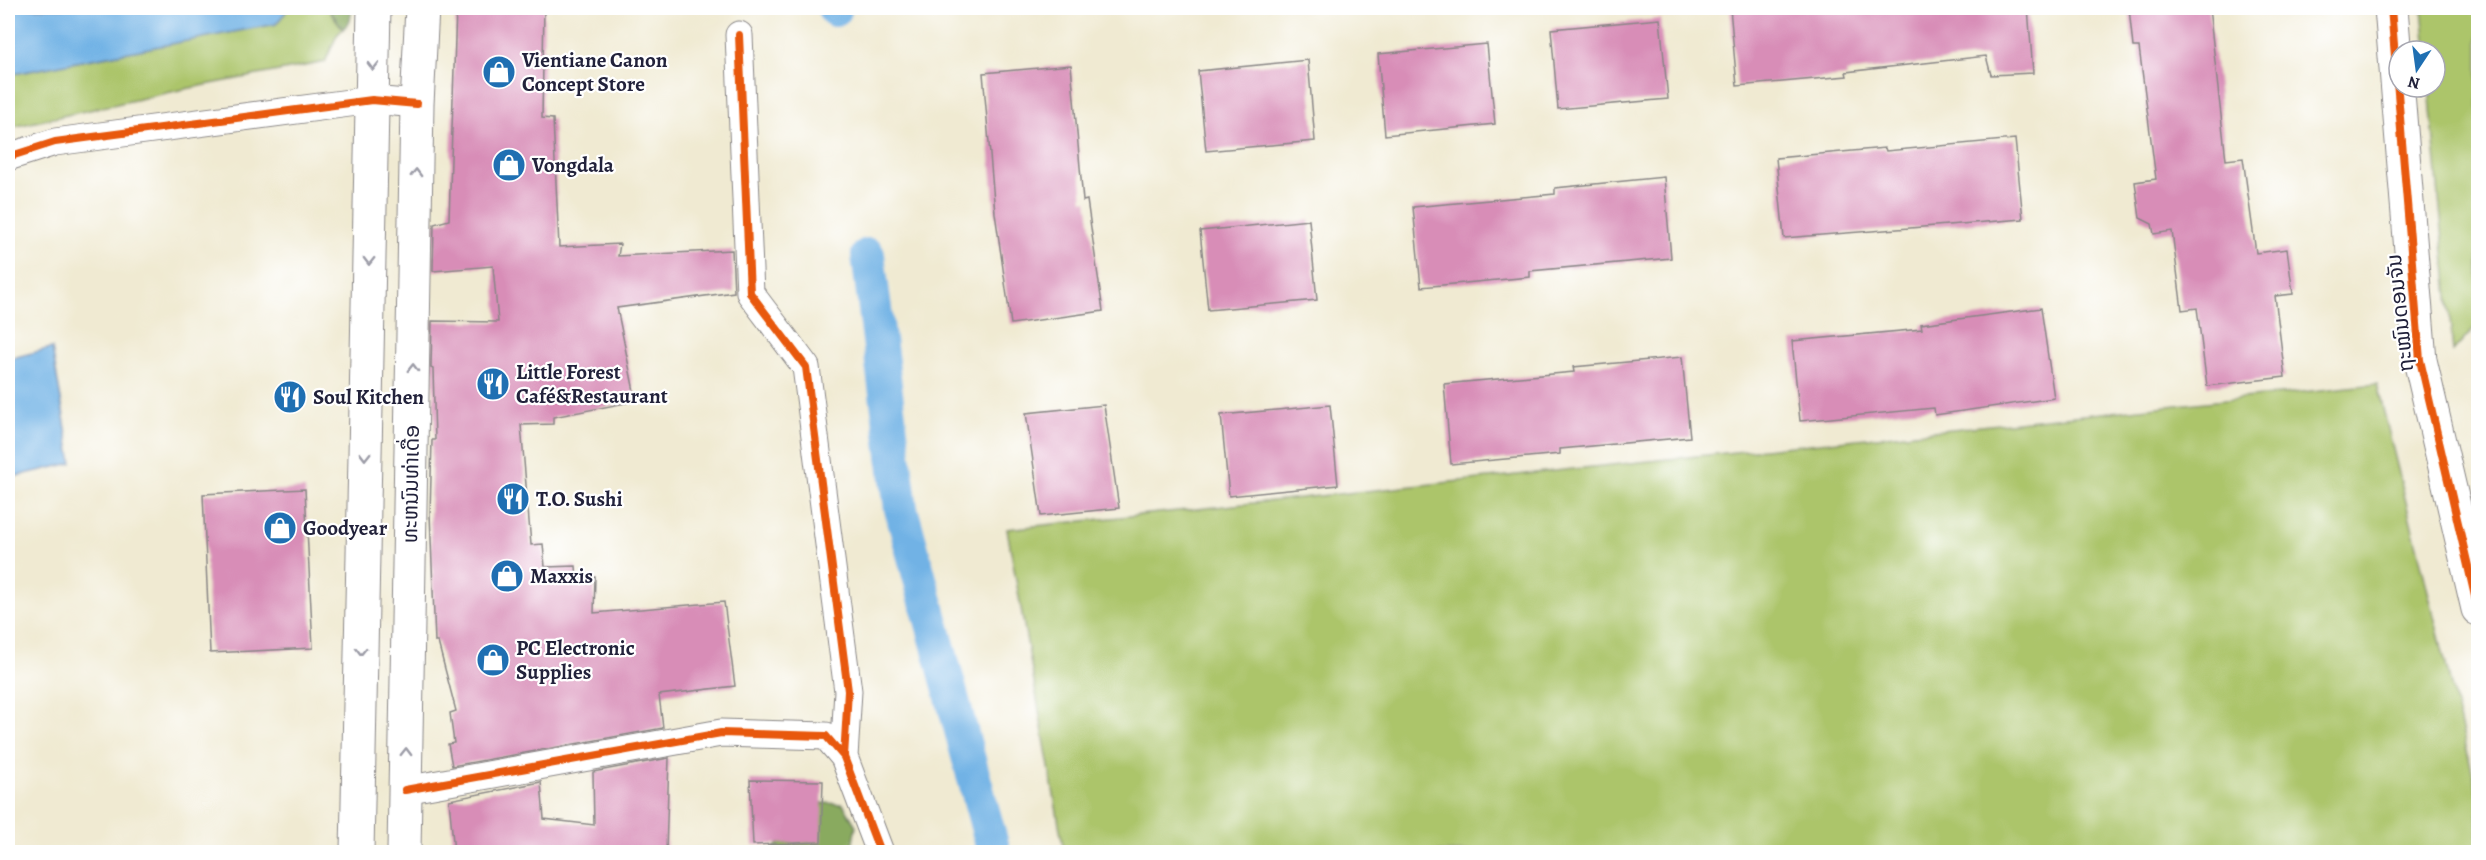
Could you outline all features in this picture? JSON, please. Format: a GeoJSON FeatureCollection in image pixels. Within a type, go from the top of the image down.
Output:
{"type":"FeatureCollection","features":[{"type":"Feature","properties":{"kind":"main road"},"geometry":{"type":"LineString","coordinates":[[357,852],[374,8]]}},
{"type":"Feature","properties":{"kind":"main road","name":"ທະຫນົນທ່າເດື່ອ"},"geometry":{"type":"LineString","coordinates":[[404,852],[417,104],[422,8]]}},
{"type":"Feature","properties":{"kind":"main road","name":"ຖະໝົນດອນຈັນ"},"geometry":{"type":"LineString","coordinates":[[2391,8],[2420,360],[2478,609]]}},
{"type":"Feature","properties":{"kind":"street"},"geometry":{"type":"LineString","coordinates":[[739,35],[750,293],[806,367],[848,691],[844,757]]}},
{"type":"Feature","properties":{"kind":"street"},"geometry":{"type":"LineString","coordinates":[[8,157],[55,142],[372,100],[417,104]]}},
{"type":"Feature","properties":{"kind":"street"},"geometry":{"type":"LineString","coordinates":[[405,790],[721,733],[826,736],[844,757],[880,852]]}},
{"type":"Feature","properties":{"kind":"green space"},"geometry":{"type":"Polygon","coordinates":[[[289,8],[328,8],[343,29],[337,35],[325,62],[180,90],[8,128],[8,75],[276,24],[289,8]]]}},
{"type":"Feature","properties":{"kind":"green space"},"geometry":{"type":"Polygon","coordinates":[[[328,8],[352,8],[350,21],[343,29],[328,8]]]}},
{"type":"Feature","properties":{"kind":"green space"},"geometry":{"type":"Polygon","coordinates":[[[2422,8],[2478,8],[2478,324],[2453,352],[2430,99],[2447,99],[2447,39],[2425,39],[2422,8]]]}},
{"type":"Feature","properties":{"kind":"green space"},"geometry":{"type":"Polygon","coordinates":[[[2377,384],[2478,795],[2478,852],[1064,852],[1007,529],[2377,384]]]}},
{"type":"Feature","properties":{"kind":"green space"},"geometry":{"type":"Polygon","coordinates":[[[822,803],[843,804],[856,826],[851,852],[770,852],[822,803]]]}},
{"type":"Feature","properties":{"kind":"water"},"geometry":{"type":"Polygon","coordinates":[[[8,8],[289,8],[276,24],[8,75],[8,8]]]}},
{"type":"Feature","properties":{"kind":"water"},"geometry":{"type":"Polygon","coordinates":[[[52,348],[72,463],[8,478],[8,359],[52,348]]]}},
{"type":"Feature","properties":{"kind":"building"},"geometry":{"type":"Polygon","coordinates":[[[456,8],[544,8],[542,118],[553,119],[559,247],[620,244],[618,256],[732,250],[734,292],[617,308],[636,401],[553,417],[553,424],[521,425],[531,545],[543,544],[545,567],[576,566],[577,579],[595,577],[594,613],[724,602],[735,686],[659,695],[663,728],[452,766],[448,744],[454,743],[450,713],[456,711],[438,642],[435,642],[430,513],[432,440],[435,440],[433,369],[431,368],[432,321],[498,322],[493,266],[433,271],[434,224],[449,220],[456,8]]]}},
{"type":"Feature","properties":{"kind":"building"},"geometry":{"type":"Polygon","coordinates":[[[1730,8],[2028,8],[2033,73],[1991,75],[1986,56],[1846,72],[1847,76],[1737,86],[1730,8]]]}},
{"type":"Feature","properties":{"kind":"building"},"geometry":{"type":"Polygon","coordinates":[[[2129,8],[2209,8],[2226,160],[2243,158],[2256,253],[2287,249],[2293,294],[2275,296],[2285,377],[2207,386],[2197,308],[2182,310],[2172,231],[2154,234],[2152,224],[2140,218],[2135,182],[2156,179],[2139,47],[2133,47],[2129,8]]]}},
{"type":"Feature","properties":{"kind":"building"},"geometry":{"type":"Polygon","coordinates":[[[1660,19],[1668,99],[1558,109],[1551,29],[1660,19]]]}},
{"type":"Feature","properties":{"kind":"building"},"geometry":{"type":"Polygon","coordinates":[[[1487,44],[1495,124],[1385,135],[1378,54],[1487,44]]]}},
{"type":"Feature","properties":{"kind":"building"},"geometry":{"type":"Polygon","coordinates":[[[1308,60],[1315,141],[1206,151],[1198,71],[1308,60]]]}},
{"type":"Feature","properties":{"kind":"building"},"geometry":{"type":"Polygon","coordinates":[[[1071,65],[1083,201],[1087,200],[1103,311],[1011,324],[995,213],[983,73],[1071,65]]]}},
{"type":"Feature","properties":{"kind":"building"},"geometry":{"type":"Polygon","coordinates":[[[2015,139],[2023,219],[1784,238],[1776,158],[2015,139]]]}},
{"type":"Feature","properties":{"kind":"building"},"geometry":{"type":"Polygon","coordinates":[[[1664,177],[1671,258],[1530,271],[1530,277],[1421,287],[1413,207],[1555,194],[1555,188],[1664,177]]]}},
{"type":"Feature","properties":{"kind":"building"},"geometry":{"type":"Polygon","coordinates":[[[1309,220],[1317,300],[1208,310],[1200,231],[1309,220]]]}},
{"type":"Feature","properties":{"kind":"building"},"geometry":{"type":"Polygon","coordinates":[[[2041,308],[2054,398],[1935,415],[1934,408],[1800,421],[1792,341],[1922,329],[1921,324],[2041,308]]]}},
{"type":"Feature","properties":{"kind":"building"},"geometry":{"type":"Polygon","coordinates":[[[1682,357],[1690,437],[1560,449],[1560,454],[1451,464],[1444,384],[1574,372],[1573,367],[1682,357]]]}},
{"type":"Feature","properties":{"kind":"building"},"geometry":{"type":"Polygon","coordinates":[[[1104,405],[1119,508],[1041,516],[1026,413],[1104,405]]]}},
{"type":"Feature","properties":{"kind":"building"},"geometry":{"type":"Polygon","coordinates":[[[1330,405],[1338,485],[1229,496],[1221,415],[1330,405]]]}},
{"type":"Feature","properties":{"kind":"building"},"geometry":{"type":"Polygon","coordinates":[[[305,489],[313,648],[210,653],[203,494],[305,489]]]}},
{"type":"Feature","properties":{"kind":"building"},"geometry":{"type":"Polygon","coordinates":[[[669,758],[666,852],[454,852],[449,800],[541,782],[544,819],[594,825],[593,772],[669,758]]]}},
{"type":"Feature","properties":{"kind":"building"},"geometry":{"type":"Polygon","coordinates":[[[750,780],[823,781],[821,842],[753,845],[750,780]]]}},
{"type":"Feature","properties":{"kind":"waterway"},"geometry":{"type":"LineString","coordinates":[[868,255],[901,509],[994,852]]}},
{"type":"Feature","properties":{"kind":"cycle path"},"geometry":{"type":"LineString","coordinates":[[2391,8],[2420,360],[2478,609]]}},
{"type":"Feature","properties":{"kind":"cycle path"},"geometry":{"type":"LineString","coordinates":[[739,35],[750,293],[806,367],[848,691],[844,757],[880,852]]}},
{"type":"Feature","properties":{"kind":"cycle path"},"geometry":{"type":"LineString","coordinates":[[8,157],[55,142],[372,100],[417,104]]}},
{"type":"Feature","properties":{"kind":"cycle path"},"geometry":{"type":"LineString","coordinates":[[405,790],[721,733],[826,736],[844,757]]}},
{"type":"Feature","properties":{"kind":"place","name":"Vientiane Canon Concept Store"},"geometry":{"type":"Point","coordinates":[499,72]}},
{"type":"Feature","properties":{"kind":"place","name":"Vongdala"},"geometry":{"type":"Point","coordinates":[509,165]}},
{"type":"Feature","properties":{"kind":"place","name":"Little Forest Café&Restaurant"},"geometry":{"type":"Point","coordinates":[493,384]}},
{"type":"Feature","properties":{"kind":"place","name":"Soul Kitchen"},"geometry":{"type":"Point","coordinates":[290,397]}},
{"type":"Feature","properties":{"kind":"place","name":"T.O. Sushi"},"geometry":{"type":"Point","coordinates":[513,499]}},
{"type":"Feature","properties":{"kind":"place","name":"Goodyear"},"geometry":{"type":"Point","coordinates":[280,528]}},
{"type":"Feature","properties":{"kind":"place","name":"Maxxis"},"geometry":{"type":"Point","coordinates":[507,576]}},
{"type":"Feature","properties":{"kind":"place","name":"PC Electronic Supplies"},"geometry":{"type":"Point","coordinates":[493,660]}}]}
